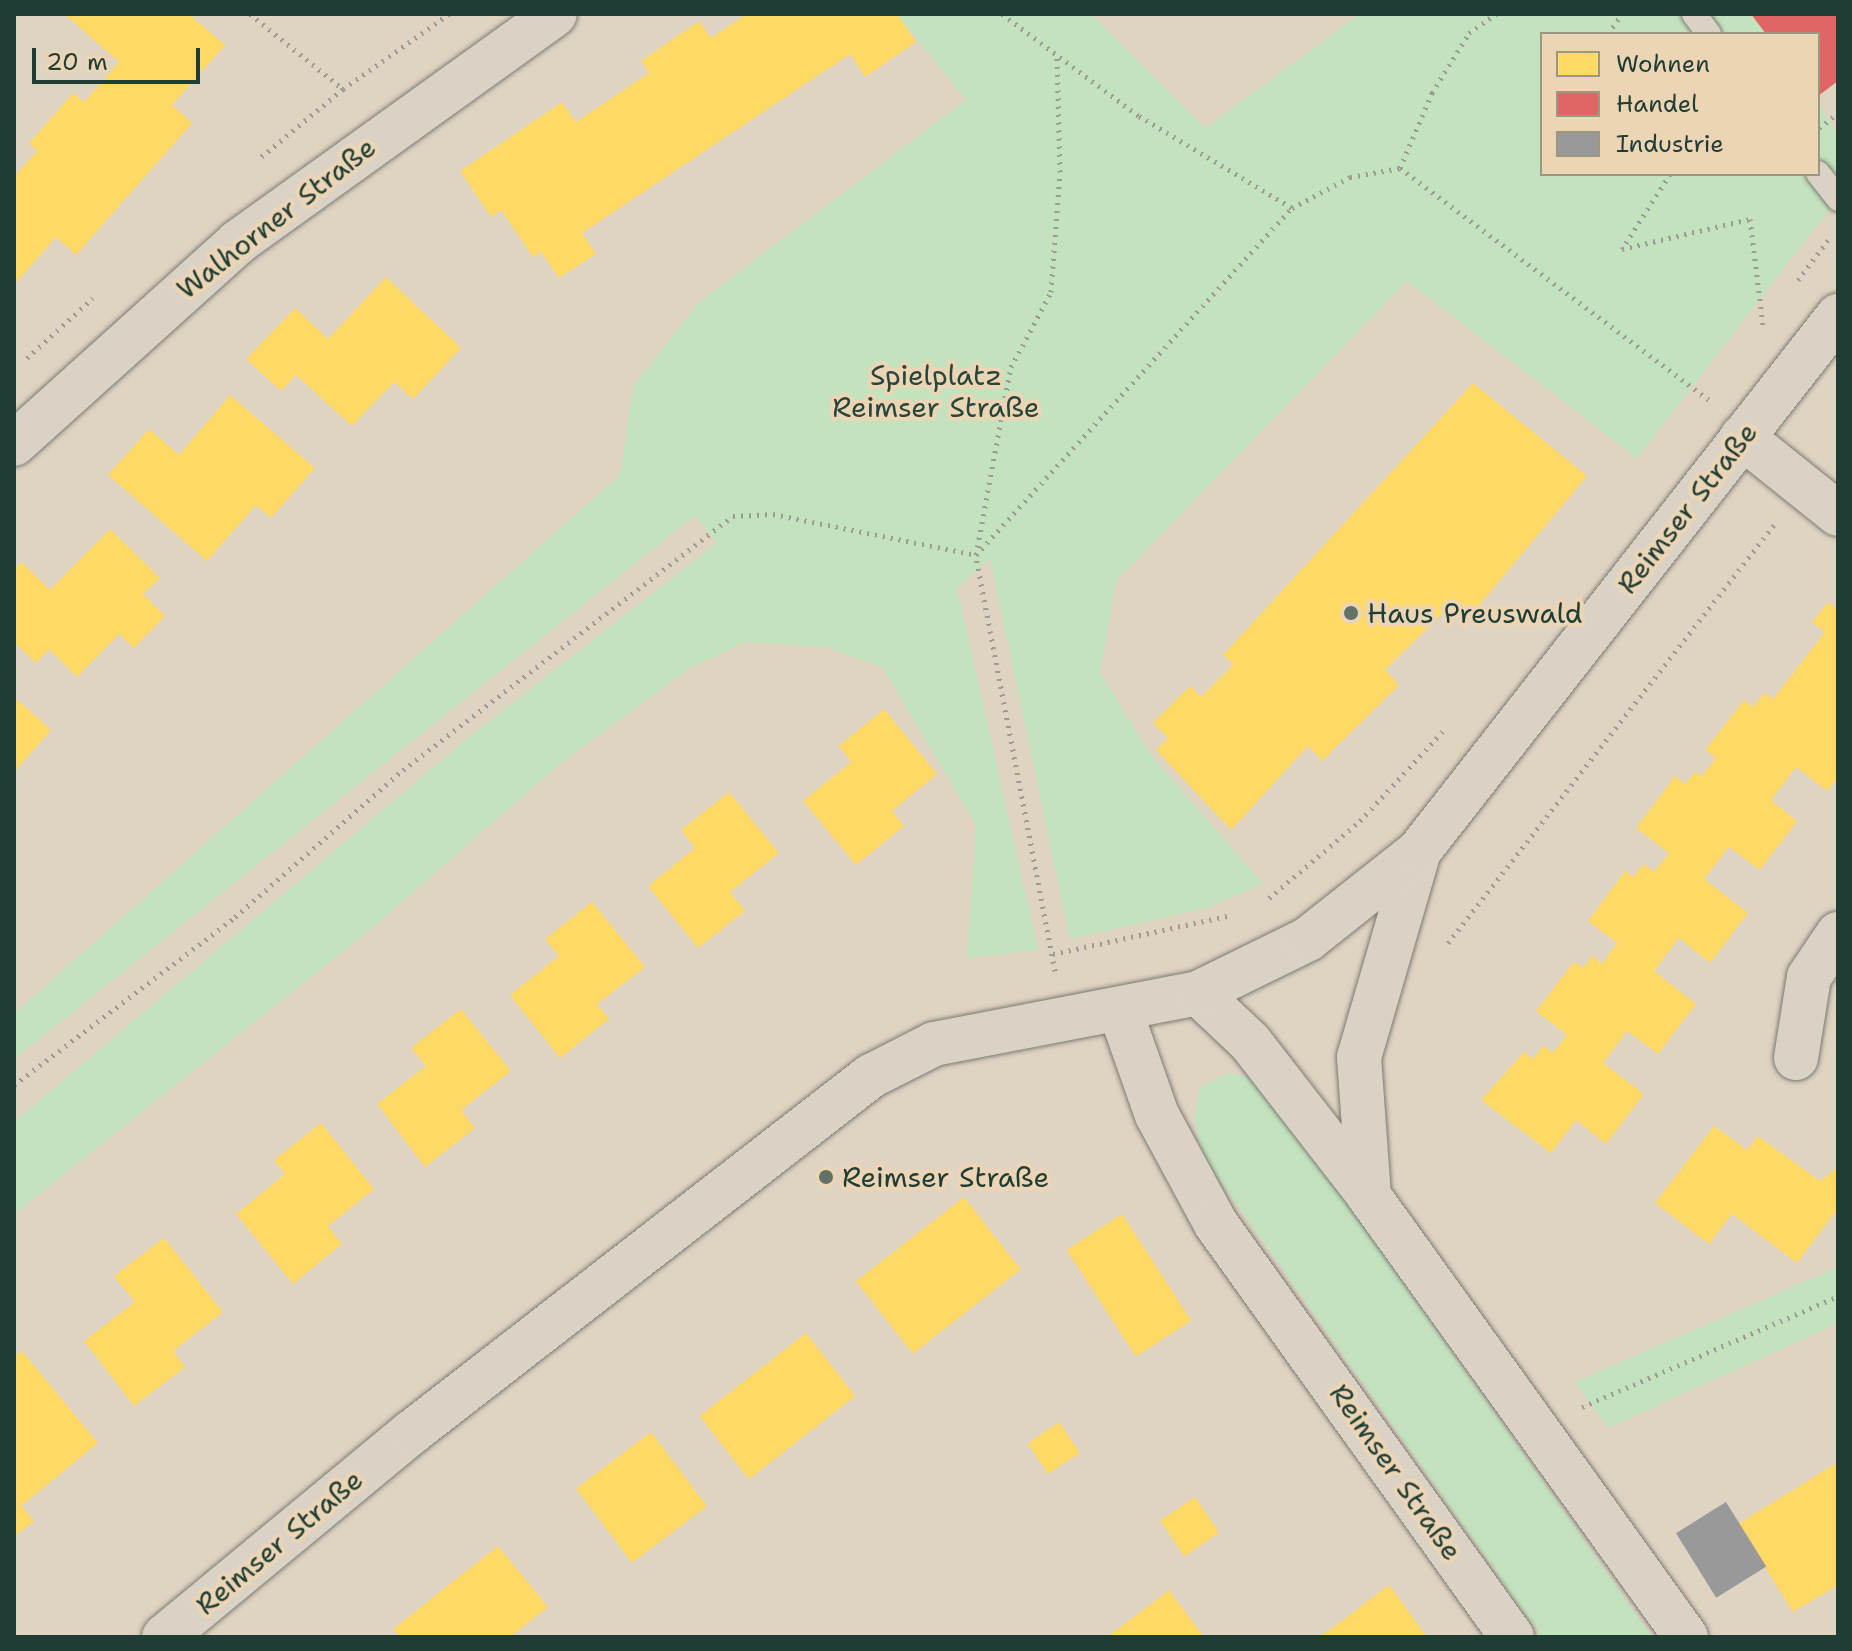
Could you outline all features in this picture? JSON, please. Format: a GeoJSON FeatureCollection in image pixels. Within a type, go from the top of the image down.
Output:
{"type":"FeatureCollection","features":[{"type":"Feature","properties":{"kind":"street","name":"Walhorner Straße"},"geometry":{"type":"LineString","coordinates":[[14,444],[238,242],[555,14]]}},
{"type":"Feature","properties":{"kind":"street","name":"Reimser Straße"},"geometry":{"type":"LineString","coordinates":[[164,1637],[412,1432],[871,1076],[934,1044],[1121,1013],[1198,993],[1308,939],[1419,851],[1838,316]]}},
{"type":"Feature","properties":{"kind":"street"},"geometry":{"type":"LineString","coordinates":[[1742,437],[1838,514]]}},
{"type":"Feature","properties":{"kind":"street","name":"Reimser Straße"},"geometry":{"type":"LineString","coordinates":[[1369,1196],[1359,1057],[1419,851]]}},
{"type":"Feature","properties":{"kind":"street"},"geometry":{"type":"LineString","coordinates":[[1796,1058],[1809,977],[1838,934]]}},
{"type":"Feature","properties":{"kind":"street"},"geometry":{"type":"LineString","coordinates":[[1198,993],[1250,1042],[1369,1196],[1686,1637]]}},
{"type":"Feature","properties":{"kind":"street","name":"Reimser Straße"},"geometry":{"type":"LineString","coordinates":[[1121,1013],[1157,1115],[1216,1224],[1512,1637]]}},
{"type":"Feature","properties":{"kind":"lane"},"geometry":{"type":"LineString","coordinates":[[1694,14],[1708,32]]}},
{"type":"Feature","properties":{"kind":"lane"},"geometry":{"type":"LineString","coordinates":[[1820,176],[1838,199]]}},
{"type":"Feature","properties":{"kind":"path"},"geometry":{"type":"LineString","coordinates":[[250,14],[343,89]]}},
{"type":"Feature","properties":{"kind":"path"},"geometry":{"type":"LineString","coordinates":[[245,170],[343,89],[449,14]]}},
{"type":"Feature","properties":{"kind":"path"},"geometry":{"type":"LineString","coordinates":[[1002,14],[1139,116],[1292,208]]}},
{"type":"Feature","properties":{"kind":"path"},"geometry":{"type":"LineString","coordinates":[[1400,168],[1461,45],[1496,14]]}},
{"type":"Feature","properties":{"kind":"path"},"geometry":{"type":"LineString","coordinates":[[1609,32],[1622,14]]}},
{"type":"Feature","properties":{"kind":"path"},"geometry":{"type":"LineString","coordinates":[[1057,54],[1051,292],[1011,367],[976,555],[1053,954],[1242,913]]}},
{"type":"Feature","properties":{"kind":"path"},"geometry":{"type":"LineString","coordinates":[[1820,126],[1838,113]]}},
{"type":"Feature","properties":{"kind":"path"},"geometry":{"type":"LineString","coordinates":[[976,555],[1292,208],[1350,177],[1400,168],[1707,398],[1697,410]]}},
{"type":"Feature","properties":{"kind":"path"},"geometry":{"type":"LineString","coordinates":[[1669,176],[1622,249],[1750,219],[1763,325]]}},
{"type":"Feature","properties":{"kind":"path"},"geometry":{"type":"LineString","coordinates":[[23,362],[99,293]]}},
{"type":"Feature","properties":{"kind":"path"},"geometry":{"type":"LineString","coordinates":[[1443,949],[1804,487]]}},
{"type":"Feature","properties":{"kind":"path"},"geometry":{"type":"LineString","coordinates":[[14,1085],[235,917],[403,770],[733,516],[773,514],[976,555]]}},
{"type":"Feature","properties":{"kind":"path"},"geometry":{"type":"LineString","coordinates":[[1256,909],[1360,821],[1452,721]]}},
{"type":"Feature","properties":{"kind":"path"},"geometry":{"type":"LineString","coordinates":[[1534,1426],[1838,1296]]}},
{"type":"Feature","properties":{"kind":"green space","name":"Spielplatz Reimser Straße"},"geometry":{"type":"Polygon","coordinates":[[[897,14],[1091,14],[1205,128],[1360,14],[1751,14],[1764,32],[1540,32],[1540,176],[1820,176],[1820,105],[1838,134],[1838,198],[1637,458],[1407,281],[1116,581],[1100,672],[1150,754],[1263,884],[1206,908],[1070,939],[990,558],[957,588],[1038,950],[967,958],[976,825],[883,668],[827,647],[745,642],[690,668],[562,762],[366,933],[14,1214],[14,1122],[469,737],[717,543],[695,515],[14,1059],[14,1014],[620,475],[633,387],[698,303],[966,100],[897,14]]]}},
{"type":"Feature","properties":{"kind":"green space"},"geometry":{"type":"Polygon","coordinates":[[[1226,1073],[1256,1078],[1281,1109],[1652,1637],[1542,1637],[1204,1158],[1194,1118],[1200,1088],[1226,1073]]]}},
{"type":"Feature","properties":{"kind":"green space"},"geometry":{"type":"Polygon","coordinates":[[[1838,1267],[1838,1323],[1608,1428],[1575,1382],[1838,1267]]]}},
{"type":"Feature","properties":{"kind":"building: Wohnen"},"geometry":{"type":"Polygon","coordinates":[[[64,14],[189,14],[225,45],[172,105],[192,123],[76,255],[56,237],[14,285],[14,177],[37,151],[29,143],[73,93],[84,102],[119,62],[64,14]]]}},
{"type":"Feature","properties":{"kind":"building: Wohnen"},"geometry":{"type":"Polygon","coordinates":[[[747,14],[897,14],[916,42],[865,77],[850,54],[582,233],[596,254],[559,278],[541,252],[533,257],[501,210],[491,217],[460,171],[562,102],[576,122],[649,73],[641,61],[699,21],[711,38],[747,14]]]}},
{"type":"Feature","properties":{"kind":"building: Wohnen"},"geometry":{"type":"Polygon","coordinates":[[[386,277],[461,348],[413,399],[394,382],[352,426],[296,375],[281,391],[246,359],[295,308],[328,339],[386,277]]]}},
{"type":"Feature","properties":{"kind":"building: Wohnen","name":"Haus Preuswald"},"geometry":{"type":"Polygon","coordinates":[[[1473,383],[1587,476],[1466,621],[1450,606],[1385,670],[1399,685],[1322,761],[1308,746],[1231,830],[1156,750],[1168,738],[1153,723],[1190,686],[1201,697],[1233,665],[1223,655],[1473,383]]]}},
{"type":"Feature","properties":{"kind":"building: Wohnen"},"geometry":{"type":"Polygon","coordinates":[[[230,395],[315,468],[271,518],[256,505],[207,561],[108,475],[149,429],[179,455],[230,395]]]}},
{"type":"Feature","properties":{"kind":"building: Wohnen"},"geometry":{"type":"Polygon","coordinates":[[[110,529],[160,578],[143,594],[165,616],[134,648],[119,634],[77,677],[49,649],[36,663],[14,642],[14,570],[21,562],[50,590],[110,529]]]}},
{"type":"Feature","properties":{"kind":"building: Wohnen"},"geometry":{"type":"Polygon","coordinates":[[[1828,602],[1838,610],[1838,777],[1827,791],[1796,767],[1771,800],[1797,821],[1760,870],[1729,847],[1704,879],[1748,913],[1710,963],[1679,938],[1654,971],[1696,1004],[1658,1054],[1627,1031],[1603,1063],[1644,1094],[1606,1144],[1576,1120],[1551,1153],[1481,1100],[1524,1052],[1533,1059],[1543,1046],[1553,1053],[1567,1035],[1536,1011],[1574,962],[1583,968],[1592,956],[1602,964],[1617,943],[1588,921],[1625,871],[1633,877],[1644,864],[1654,872],[1669,853],[1636,828],[1675,776],[1685,784],[1695,772],[1702,776],[1716,758],[1705,750],[1744,700],[1753,707],[1764,693],[1773,699],[1825,632],[1812,622],[1828,602]]]}},
{"type":"Feature","properties":{"kind":"building: Wohnen"},"geometry":{"type":"Polygon","coordinates":[[[14,697],[51,730],[14,772],[14,697]]]}},
{"type":"Feature","properties":{"kind":"building: Wohnen"},"geometry":{"type":"Polygon","coordinates":[[[884,709],[937,774],[892,811],[904,826],[856,865],[803,801],[851,762],[839,746],[884,709]]]}},
{"type":"Feature","properties":{"kind":"building: Wohnen"},"geometry":{"type":"Polygon","coordinates":[[[729,792],[779,853],[730,892],[745,911],[698,948],[648,886],[695,848],[681,830],[729,792]]]}},
{"type":"Feature","properties":{"kind":"building: Wohnen"},"geometry":{"type":"Polygon","coordinates":[[[592,902],[645,967],[597,1004],[609,1019],[560,1058],[510,995],[559,956],[545,939],[592,902]]]}},
{"type":"Feature","properties":{"kind":"building: Wohnen"},"geometry":{"type":"Polygon","coordinates":[[[461,1009],[511,1071],[461,1110],[475,1128],[425,1167],[377,1104],[426,1066],[411,1048],[461,1009]]]}},
{"type":"Feature","properties":{"kind":"building: Wohnen"},"geometry":{"type":"Polygon","coordinates":[[[321,1123],[374,1189],[328,1226],[342,1244],[293,1284],[236,1214],[285,1174],[274,1160],[321,1123]]]}},
{"type":"Feature","properties":{"kind":"building: Wohnen"},"geometry":{"type":"Polygon","coordinates":[[[1714,1126],[1747,1150],[1758,1136],[1820,1181],[1838,1167],[1838,1208],[1797,1263],[1732,1214],[1709,1244],[1655,1203],[1714,1126]]]}},
{"type":"Feature","properties":{"kind":"building: Wohnen"},"geometry":{"type":"Polygon","coordinates":[[[964,1197],[1021,1269],[913,1354],[856,1281],[964,1197]]]}},
{"type":"Feature","properties":{"kind":"building: Wohnen"},"geometry":{"type":"Polygon","coordinates":[[[1122,1214],[1191,1321],[1136,1356],[1067,1250],[1122,1214]]]}},
{"type":"Feature","properties":{"kind":"building: Wohnen"},"geometry":{"type":"Polygon","coordinates":[[[164,1238],[223,1312],[173,1351],[185,1367],[134,1406],[84,1341],[135,1302],[114,1276],[164,1238]]]}},
{"type":"Feature","properties":{"kind":"building: Wohnen"},"geometry":{"type":"Polygon","coordinates":[[[806,1333],[855,1396],[749,1479],[700,1416],[806,1333]]]}},
{"type":"Feature","properties":{"kind":"building: Wohnen"},"geometry":{"type":"Polygon","coordinates":[[[22,1351],[98,1443],[21,1506],[34,1521],[14,1537],[14,1357],[22,1351]]]}},
{"type":"Feature","properties":{"kind":"building: Wohnen"},"geometry":{"type":"Polygon","coordinates":[[[1059,1422],[1080,1453],[1048,1474],[1027,1443],[1059,1422]]]}},
{"type":"Feature","properties":{"kind":"building: Wohnen"},"geometry":{"type":"Polygon","coordinates":[[[651,1432],[707,1506],[632,1563],[576,1489],[651,1432]]]}},
{"type":"Feature","properties":{"kind":"building: Wohnen"},"geometry":{"type":"Polygon","coordinates":[[[1838,1462],[1838,1585],[1793,1612],[1738,1524],[1838,1462]]]}},
{"type":"Feature","properties":{"kind":"building: Wohnen"},"geometry":{"type":"Polygon","coordinates":[[[1195,1497],[1219,1533],[1184,1556],[1160,1520],[1195,1497]]]}},
{"type":"Feature","properties":{"kind":"building: Wohnen"},"geometry":{"type":"Polygon","coordinates":[[[498,1546],[548,1607],[510,1637],[400,1637],[393,1629],[498,1546]]]}},
{"type":"Feature","properties":{"kind":"building: Wohnen"},"geometry":{"type":"Polygon","coordinates":[[[1389,1585],[1427,1637],[1319,1637],[1343,1620],[1389,1585]]]}},
{"type":"Feature","properties":{"kind":"building: Wohnen"},"geometry":{"type":"Polygon","coordinates":[[[1169,1590],[1204,1637],[1107,1637],[1115,1631],[1169,1590]]]}},
{"type":"Feature","properties":{"kind":"building: Handel"},"geometry":{"type":"Polygon","coordinates":[[[1751,14],[1838,14],[1838,81],[1820,94],[1820,32],[1764,32],[1751,14]]]}},
{"type":"Feature","properties":{"kind":"building: Industrie"},"geometry":{"type":"Polygon","coordinates":[[[1726,1502],[1766,1566],[1716,1598],[1676,1533],[1726,1502]]]}},
{"type":"Feature","properties":{"kind":"place","name":"Haus Preuswald"},"geometry":{"type":"Point","coordinates":[1351,613]}},
{"type":"Feature","properties":{"kind":"place","name":"Reimser Straße"},"geometry":{"type":"Point","coordinates":[826,1177]}}]}
